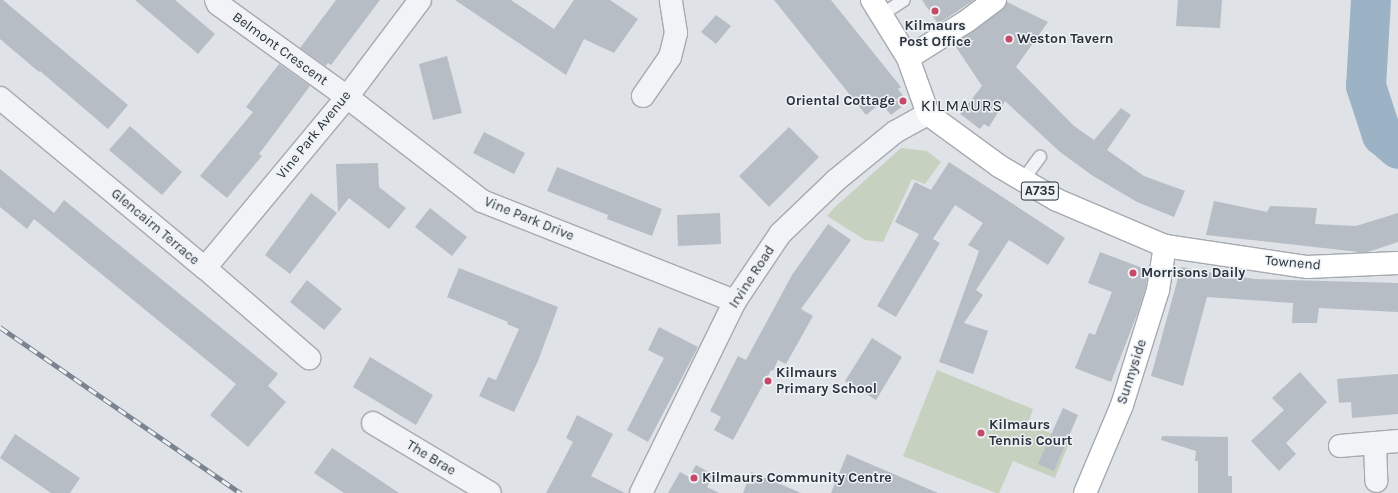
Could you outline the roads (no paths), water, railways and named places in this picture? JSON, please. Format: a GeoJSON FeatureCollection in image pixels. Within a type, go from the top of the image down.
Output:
{"type":"FeatureCollection","features":[{"type":"Feature","properties":{"kind":"main road"},"geometry":{"type":"LineString","coordinates":[[908,58],[967,22],[995,0]]}},
{"type":"Feature","properties":{"kind":"main road"},"geometry":{"type":"LineString","coordinates":[[877,8],[908,58],[928,114]]}},
{"type":"Feature","properties":{"kind":"main road","name":"A735"},"geometry":{"type":"LineString","coordinates":[[928,114],[999,166],[1057,200],[1165,246]]}},
{"type":"Feature","properties":{"kind":"main road","name":"Townend"},"geometry":{"type":"LineString","coordinates":[[1165,246],[1306,267],[1398,262]]}},
{"type":"Feature","properties":{"kind":"main road","name":"Sunnyside"},"geometry":{"type":"LineString","coordinates":[[1085,493],[1122,405],[1158,290],[1165,246]]}},
{"type":"Feature","properties":{"kind":"street","name":"Belmont Crescent"},"geometry":{"type":"LineString","coordinates":[[216,0],[218,4],[347,97]]}},
{"type":"Feature","properties":{"kind":"street","name":"Vine Park Avenue"},"geometry":{"type":"LineString","coordinates":[[205,268],[347,97],[420,0]]}},
{"type":"Feature","properties":{"kind":"street"},"geometry":{"type":"LineString","coordinates":[[643,96],[670,57],[676,33],[671,0]]}},
{"type":"Feature","properties":{"kind":"street","name":"Vine Park Drive"},"geometry":{"type":"LineString","coordinates":[[347,97],[482,201],[735,301]]}},
{"type":"Feature","properties":{"kind":"street","name":"Glencairn Terrace"},"geometry":{"type":"LineString","coordinates":[[0,98],[205,268],[309,358]]}},
{"type":"Feature","properties":{"kind":"street","name":"Irvine Road"},"geometry":{"type":"LineString","coordinates":[[641,493],[735,301],[780,234],[835,181],[895,132],[928,114]]}},
{"type":"Feature","properties":{"kind":"street","name":"The Brae"},"geometry":{"type":"LineString","coordinates":[[373,423],[490,493]]}},
{"type":"Feature","properties":{"kind":"street"},"geometry":{"type":"LineString","coordinates":[[1340,446],[1398,442]]}},
{"type":"Feature","properties":{"kind":"street"},"geometry":{"type":"LineString","coordinates":[[1375,443],[1376,481]]}},
{"type":"Feature","properties":{"kind":"lane"},"geometry":{"type":"LineString","coordinates":[[877,8],[904,0]]}},
{"type":"Feature","properties":{"kind":"lane"},"geometry":{"type":"LineString","coordinates":[[1023,180],[1040,157]]}},
{"type":"Feature","properties":{"kind":"waterway"},"geometry":{"type":"LineString","coordinates":[[1371,0],[1366,86],[1382,135],[1398,149]]}},
{"type":"Feature","properties":{"kind":"railway"},"geometry":{"type":"LineString","coordinates":[[0,327],[241,493]]}},
{"type":"Feature","properties":{"kind":"place","name":"Kilmaurs Post Office"},"geometry":{"type":"Point","coordinates":[935,11]}},
{"type":"Feature","properties":{"kind":"place","name":"Weston Tavern"},"geometry":{"type":"Point","coordinates":[1009,39]}},
{"type":"Feature","properties":{"kind":"place","name":"Oriental Cottage"},"geometry":{"type":"Point","coordinates":[903,101]}},
{"type":"Feature","properties":{"kind":"place","name":"Morrisons Daily"},"geometry":{"type":"Point","coordinates":[1133,273]}},
{"type":"Feature","properties":{"kind":"place","name":"Kilmaurs Primary School"},"geometry":{"type":"Point","coordinates":[768,381]}},
{"type":"Feature","properties":{"kind":"place","name":"Kilmaurs Tennis Court"},"geometry":{"type":"Point","coordinates":[981,433]}},
{"type":"Feature","properties":{"kind":"place","name":"Kilmaurs Community Centre"},"geometry":{"type":"Point","coordinates":[694,478]}},
{"type":"Feature","properties":{"kind":"district","name":"KILMAURS"},"geometry":{"type":"Point","coordinates":[962,106]}}]}
